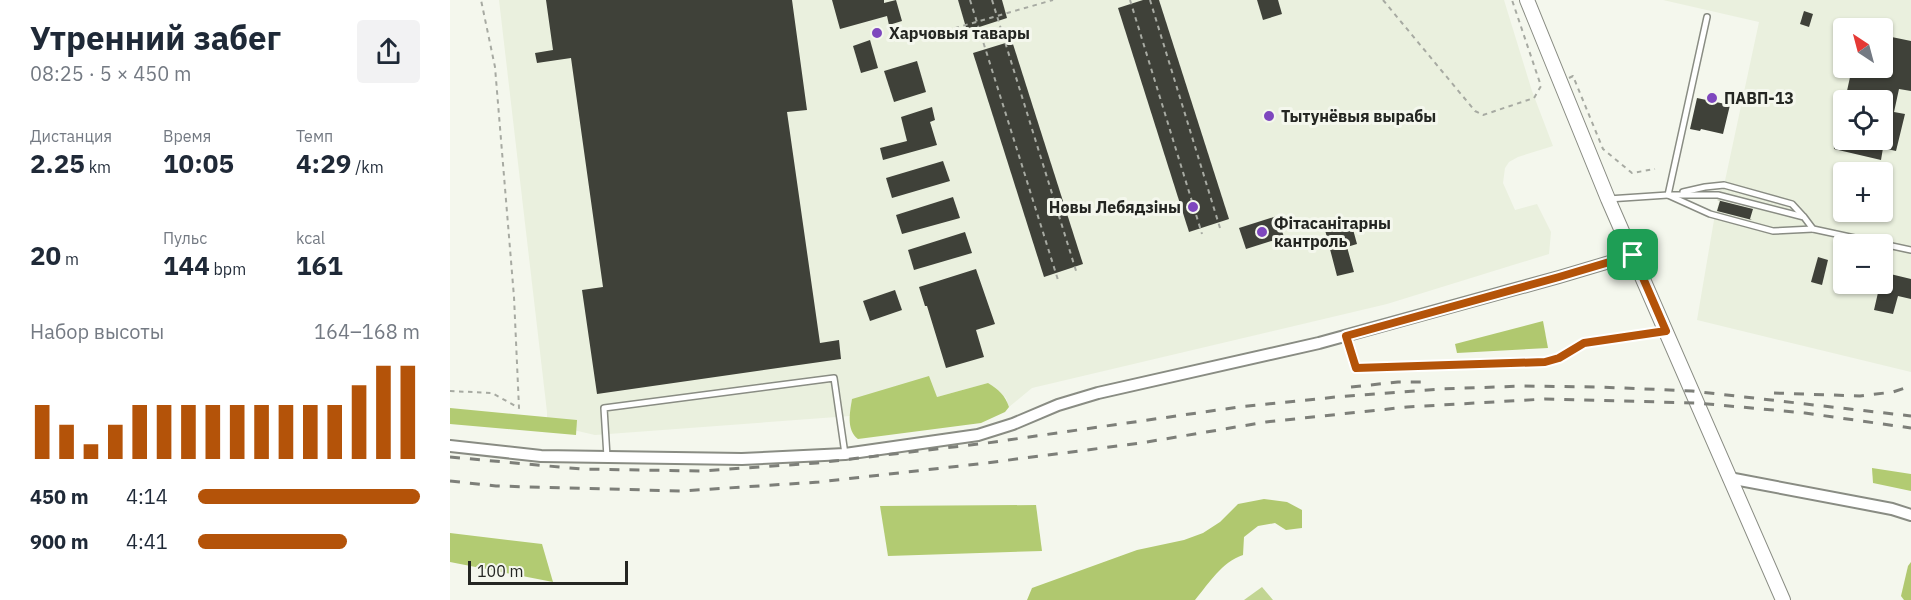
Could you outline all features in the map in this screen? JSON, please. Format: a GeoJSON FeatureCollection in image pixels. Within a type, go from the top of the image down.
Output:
{"type":"FeatureCollection","features":[{"type":"Feature","properties":{"kind":"street"},"geometry":{"type":"LineString","coordinates":[[1527,0],[1608,199],[1783,600]]}},
{"type":"Feature","properties":{"kind":"street"},"geometry":{"type":"LineString","coordinates":[[450,446],[541,456],[742,459],[845,454],[978,435],[1058,405],[1098,393],[1346,336],[1633,255]]}},
{"type":"Feature","properties":{"kind":"street"},"geometry":{"type":"LineString","coordinates":[[1729,478],[1892,509],[1911,515]]}},
{"type":"Feature","properties":{"kind":"lane"},"geometry":{"type":"LineString","coordinates":[[1670,195],[1707,17]]}},
{"type":"Feature","properties":{"kind":"lane"},"geometry":{"type":"LineString","coordinates":[[1670,195],[1724,185],[1792,204],[1814,229]]}},
{"type":"Feature","properties":{"kind":"lane"},"geometry":{"type":"LineString","coordinates":[[1670,195],[1710,214],[1773,231],[1814,229],[1911,250]]}},
{"type":"Feature","properties":{"kind":"lane"},"geometry":{"type":"LineString","coordinates":[[1608,199],[1718,195],[1804,217]]}},
{"type":"Feature","properties":{"kind":"lane"},"geometry":{"type":"LineString","coordinates":[[1346,336],[1356,368],[1545,362],[1559,358],[1584,343],[1666,331]]}},
{"type":"Feature","properties":{"kind":"lane"},"geometry":{"type":"LineString","coordinates":[[607,458],[604,408],[834,378],[845,454]]}},
{"type":"Feature","properties":{"kind":"path"},"geometry":{"type":"LineString","coordinates":[[450,392],[492,393],[519,408],[514,297],[495,67],[481,0]]}},
{"type":"Feature","properties":{"kind":"path"},"geometry":{"type":"LineString","coordinates":[[970,0],[1058,280]]}},
{"type":"Feature","properties":{"kind":"path"},"geometry":{"type":"LineString","coordinates":[[992,0],[1077,274]]}},
{"type":"Feature","properties":{"kind":"path"},"geometry":{"type":"LineString","coordinates":[[920,38],[1053,0]]}},
{"type":"Feature","properties":{"kind":"path"},"geometry":{"type":"LineString","coordinates":[[1130,0],[1202,234]]}},
{"type":"Feature","properties":{"kind":"path"},"geometry":{"type":"LineString","coordinates":[[1150,0],[1220,228]]}},
{"type":"Feature","properties":{"kind":"path"},"geometry":{"type":"LineString","coordinates":[[1383,0],[1475,111],[1483,115],[1534,98],[1541,86],[1512,0]]}},
{"type":"Feature","properties":{"kind":"path"},"geometry":{"type":"LineString","coordinates":[[1560,80],[1574,76],[1603,149],[1632,173],[1655,170]]}},
{"type":"Feature","properties":{"kind":"shaded area","name":"Новы Лебядзіны"},"geometry":{"type":"Polygon","coordinates":[[[499,0],[1504,0],[1532,91],[1553,146],[1509,162],[1505,168],[1503,183],[1515,210],[1537,204],[1551,232],[1549,254],[1387,304],[1032,388],[1009,407],[1006,398],[988,383],[937,397],[852,399],[850,416],[595,435],[547,424],[499,0]]]}},
{"type":"Feature","properties":{"kind":"shaded area"},"geometry":{"type":"Polygon","coordinates":[[[1663,0],[1911,0],[1911,372],[1697,320],[1719,201],[1717,200],[1720,190],[1723,190],[1759,22],[1663,0]]]}},
{"type":"Feature","properties":{"kind":"shaded area"},"geometry":{"type":"Polygon","coordinates":[[[1543,321],[1548,348],[1457,353],[1455,344],[1543,321]]]}},
{"type":"Feature","properties":{"kind":"shaded area"},"geometry":{"type":"Polygon","coordinates":[[[929,376],[937,397],[988,383],[1001,393],[1009,407],[1005,412],[981,423],[858,439],[854,435],[850,426],[852,399],[929,376]]]}},
{"type":"Feature","properties":{"kind":"shaded area"},"geometry":{"type":"Polygon","coordinates":[[[450,408],[577,420],[576,435],[450,424],[450,408]]]}},
{"type":"Feature","properties":{"kind":"shaded area"},"geometry":{"type":"Polygon","coordinates":[[[1872,468],[1911,474],[1911,491],[1873,483],[1872,468]]]}},
{"type":"Feature","properties":{"kind":"shaded area"},"geometry":{"type":"Polygon","coordinates":[[[1264,499],[1287,502],[1302,510],[1302,528],[1286,530],[1275,523],[1258,526],[1244,537],[1243,555],[1222,568],[1195,600],[1027,600],[1032,588],[1137,550],[1184,540],[1203,533],[1220,522],[1238,504],[1264,499]]]}},
{"type":"Feature","properties":{"kind":"shaded area"},"geometry":{"type":"Polygon","coordinates":[[[1036,505],[1042,551],[888,556],[880,506],[1036,505]]]}},
{"type":"Feature","properties":{"kind":"shaded area"},"geometry":{"type":"Polygon","coordinates":[[[450,533],[542,544],[553,582],[450,562],[450,533]]]}},
{"type":"Feature","properties":{"kind":"shaded area"},"geometry":{"type":"Polygon","coordinates":[[[1911,562],[1911,600],[1904,600],[1901,596],[1911,562]]]}},
{"type":"Feature","properties":{"kind":"shaded area"},"geometry":{"type":"Polygon","coordinates":[[[1262,587],[1273,600],[1244,600],[1262,587]]]}},
{"type":"Feature","properties":{"kind":"building"},"geometry":{"type":"Polygon","coordinates":[[[546,0],[792,0],[807,110],[787,112],[820,343],[839,340],[841,359],[597,394],[582,290],[603,287],[571,58],[537,63],[535,53],[553,50],[546,0]]]}},
{"type":"Feature","properties":{"kind":"building"},"geometry":{"type":"Polygon","coordinates":[[[832,0],[884,0],[884,3],[896,0],[902,21],[889,25],[887,16],[840,29],[832,0]]]}},
{"type":"Feature","properties":{"kind":"building"},"geometry":{"type":"Polygon","coordinates":[[[958,0],[1002,0],[1007,18],[967,31],[958,0]]]}},
{"type":"Feature","properties":{"kind":"building"},"geometry":{"type":"Polygon","coordinates":[[[1143,0],[1159,0],[1229,219],[1189,232],[1118,8],[1143,0]]]}},
{"type":"Feature","properties":{"kind":"building"},"geometry":{"type":"Polygon","coordinates":[[[1257,0],[1278,0],[1282,14],[1263,20],[1257,0]]]}},
{"type":"Feature","properties":{"kind":"building"},"geometry":{"type":"Polygon","coordinates":[[[1804,11],[1813,14],[1809,27],[1800,24],[1804,11]]]}},
{"type":"Feature","properties":{"kind":"building"},"geometry":{"type":"Polygon","coordinates":[[[1893,37],[1911,41],[1911,91],[1899,89],[1894,112],[1905,114],[1896,151],[1892,150],[1893,90],[1847,90],[1850,78],[1893,78],[1893,37]]]}},
{"type":"Feature","properties":{"kind":"building"},"geometry":{"type":"Polygon","coordinates":[[[870,40],[878,68],[861,73],[853,46],[870,40]]]}},
{"type":"Feature","properties":{"kind":"building"},"geometry":{"type":"Polygon","coordinates":[[[1012,41],[1083,264],[1044,277],[973,53],[1012,41]]]}},
{"type":"Feature","properties":{"kind":"building"},"geometry":{"type":"Polygon","coordinates":[[[917,61],[926,92],[894,102],[884,71],[917,61]]]}},
{"type":"Feature","properties":{"kind":"building"},"geometry":{"type":"Polygon","coordinates":[[[1697,98],[1730,105],[1723,134],[1690,129],[1697,98]]]}},
{"type":"Feature","properties":{"kind":"building"},"geometry":{"type":"Polygon","coordinates":[[[932,107],[935,120],[930,122],[937,145],[883,160],[880,148],[907,141],[901,117],[932,107]]]}},
{"type":"Feature","properties":{"kind":"building"},"geometry":{"type":"Polygon","coordinates":[[[1838,150],[1883,150],[1881,160],[1838,150]]]}},
{"type":"Feature","properties":{"kind":"building"},"geometry":{"type":"Polygon","coordinates":[[[943,161],[950,181],[892,198],[886,178],[943,161]]]}},
{"type":"Feature","properties":{"kind":"building"},"geometry":{"type":"Polygon","coordinates":[[[953,197],[960,218],[902,234],[896,215],[953,197]]]}},
{"type":"Feature","properties":{"kind":"building"},"geometry":{"type":"Polygon","coordinates":[[[1717,200],[1753,209],[1750,219],[1752,220],[1717,211],[1720,201],[1717,200]]]}},
{"type":"Feature","properties":{"kind":"building","name":"Фітасанітарны кантроль"},"geometry":{"type":"Polygon","coordinates":[[[1277,216],[1284,237],[1246,249],[1239,228],[1277,216]]]}},
{"type":"Feature","properties":{"kind":"building"},"geometry":{"type":"Polygon","coordinates":[[[1351,222],[1357,244],[1347,247],[1354,272],[1337,276],[1325,230],[1351,222]]]}},
{"type":"Feature","properties":{"kind":"building"},"geometry":{"type":"Polygon","coordinates":[[[965,232],[972,253],[914,270],[908,250],[965,232]]]}},
{"type":"Feature","properties":{"kind":"building"},"geometry":{"type":"Polygon","coordinates":[[[1818,257],[1828,260],[1822,285],[1811,282],[1818,257]]]}},
{"type":"Feature","properties":{"kind":"building"},"geometry":{"type":"Polygon","coordinates":[[[976,269],[995,324],[976,330],[984,357],[946,368],[919,287],[976,269]]]}},
{"type":"Feature","properties":{"kind":"building"},"geometry":{"type":"Polygon","coordinates":[[[1893,275],[1911,279],[1911,299],[1898,296],[1893,314],[1874,310],[1878,294],[1893,294],[1893,275]]]}},
{"type":"Feature","properties":{"kind":"building"},"geometry":{"type":"Polygon","coordinates":[[[895,290],[902,310],[870,321],[863,301],[895,290]]]}},
{"type":"Feature","properties":{"kind":"railway"},"geometry":{"type":"LineString","coordinates":[[1351,387],[1423,382]]}},
{"type":"Feature","properties":{"kind":"railway"},"geometry":{"type":"LineString","coordinates":[[450,457],[581,469],[701,471],[817,463],[987,443],[1239,407],[1440,389],[1523,386],[1692,391],[1911,416]]}},
{"type":"Feature","properties":{"kind":"railway"},"geometry":{"type":"LineString","coordinates":[[1774,393],[1860,396],[1893,392],[1911,386]]}},
{"type":"Feature","properties":{"kind":"railway"},"geometry":{"type":"LineString","coordinates":[[450,481],[496,486],[682,491],[819,482],[1141,443],[1266,422],[1407,407],[1545,399],[1697,403],[1805,413],[1911,428]]}},
{"type":"Feature","properties":{"kind":"place","name":"Харчовыя тавары"},"geometry":{"type":"Point","coordinates":[877,33]}},
{"type":"Feature","properties":{"kind":"place","name":"ПАВП-13"},"geometry":{"type":"Point","coordinates":[1712,98]}},
{"type":"Feature","properties":{"kind":"place","name":"Тытунёвыя вырабы"},"geometry":{"type":"Point","coordinates":[1269,116]}},
{"type":"Feature","properties":{"kind":"place","name":"Новы Лебядзіны"},"geometry":{"type":"Point","coordinates":[1193,207]}},
{"type":"Feature","properties":{"kind":"place","name":"Фітасанітарны кантроль"},"geometry":{"type":"Point","coordinates":[1262,232]}},
{"type":"Feature","properties":{"kind":"route"},"geometry":{"type":"LineString","coordinates":[[1633,255],[1666,331],[1584,343],[1559,358],[1545,362],[1356,368],[1346,336],[1633,255]]}}]}
